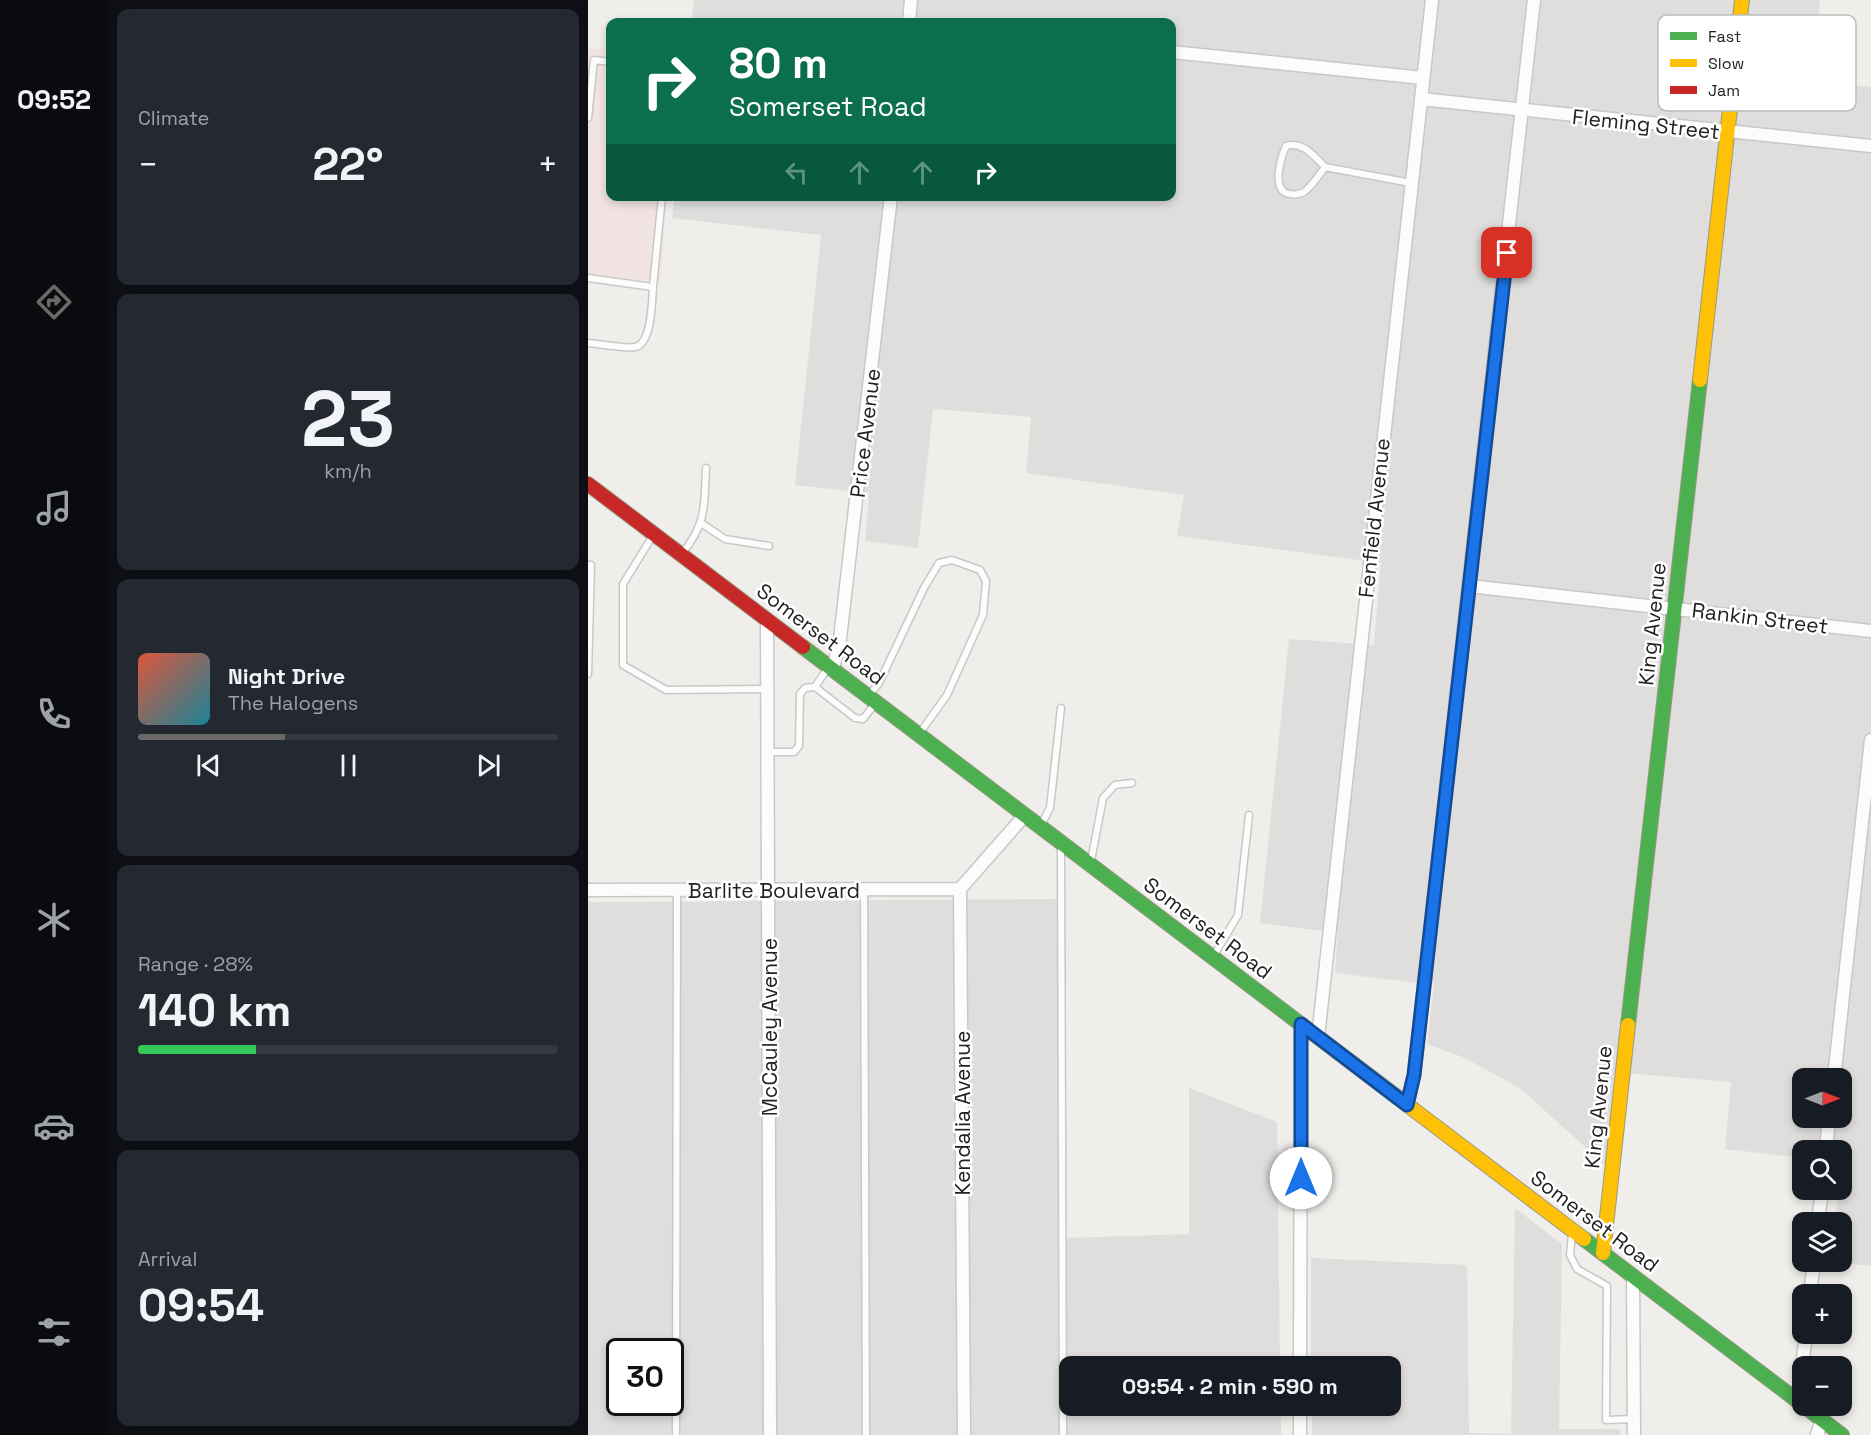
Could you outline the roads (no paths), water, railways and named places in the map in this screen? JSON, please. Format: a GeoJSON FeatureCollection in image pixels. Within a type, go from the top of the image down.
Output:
{"type":"FeatureCollection","features":[{"type":"Feature","properties":{"kind":"main road","name":"King Avenue"},"geometry":{"type":"LineString","coordinates":[[1740,15],[1742,0]]}},
{"type":"Feature","properties":{"kind":"main road","name":"King Avenue"},"geometry":{"type":"LineString","coordinates":[[1602,1253],[1729,111]]}},
{"type":"Feature","properties":{"kind":"main road","name":"Somerset Road"},"geometry":{"type":"LineString","coordinates":[[588,484],[1792,1396]]}},
{"type":"Feature","properties":{"kind":"main road","name":"Somerset Road"},"geometry":{"type":"LineString","coordinates":[[1817,1416],[1842,1435]]}},
{"type":"Feature","properties":{"kind":"street"},"geometry":{"type":"LineString","coordinates":[[909,18],[911,0]]}},
{"type":"Feature","properties":{"kind":"street","name":"Fenfield Avenue"},"geometry":{"type":"LineString","coordinates":[[1317,1037],[1432,0]]}},
{"type":"Feature","properties":{"kind":"street"},"geometry":{"type":"LineString","coordinates":[[1407,1105],[1414,1075],[1534,0]]}},
{"type":"Feature","properties":{"kind":"street"},"geometry":{"type":"LineString","coordinates":[[1176,52],[1423,78]]}},
{"type":"Feature","properties":{"kind":"street","name":"Fleming Street"},"geometry":{"type":"LineString","coordinates":[[1421,99],[1871,146]]}},
{"type":"Feature","properties":{"kind":"street","name":"Price Avenue"},"geometry":{"type":"LineString","coordinates":[[831,668],[840,639],[890,201]]}},
{"type":"Feature","properties":{"kind":"street","name":"Rankin Street"},"geometry":{"type":"LineString","coordinates":[[1469,586],[1871,631]]}},
{"type":"Feature","properties":{"kind":"street","name":"McCauley Avenue"},"geometry":{"type":"LineString","coordinates":[[767,620],[770,1435]]}},
{"type":"Feature","properties":{"kind":"street"},"geometry":{"type":"LineString","coordinates":[[1835,1068],[1871,740]]}},
{"type":"Feature","properties":{"kind":"street"},"geometry":{"type":"LineString","coordinates":[[960,889],[1025,815]]}},
{"type":"Feature","properties":{"kind":"street","name":"Barlite Boulevard"},"geometry":{"type":"LineString","coordinates":[[588,890],[960,889]]}},
{"type":"Feature","properties":{"kind":"street","name":"Kendalia Avenue"},"geometry":{"type":"LineString","coordinates":[[960,889],[964,1435]]}},
{"type":"Feature","properties":{"kind":"street"},"geometry":{"type":"LineString","coordinates":[[1300,1356],[1301,1024]]}},
{"type":"Feature","properties":{"kind":"street"},"geometry":{"type":"LineString","coordinates":[[1633,1276],[1634,1435]]}},
{"type":"Feature","properties":{"kind":"street"},"geometry":{"type":"LineString","coordinates":[[1300,1416],[1300,1435]]}},
{"type":"Feature","properties":{"kind":"street"},"geometry":{"type":"LineString","coordinates":[[1816,1435],[1822,1420]]}},
{"type":"Feature","properties":{"kind":"lane"},"geometry":{"type":"LineString","coordinates":[[588,117],[594,60],[606,62]]}},
{"type":"Feature","properties":{"kind":"lane"},"geometry":{"type":"LineString","coordinates":[[1325,167],[1301,194],[1290,195],[1281,190],[1278,185],[1282,154],[1286,146],[1294,143],[1304,147],[1325,167],[1411,183]]}},
{"type":"Feature","properties":{"kind":"lane"},"geometry":{"type":"LineString","coordinates":[[588,343],[635,348],[643,344],[648,331],[662,201]]}},
{"type":"Feature","properties":{"kind":"lane"},"geometry":{"type":"LineString","coordinates":[[588,278],[653,287]]}},
{"type":"Feature","properties":{"kind":"lane"},"geometry":{"type":"LineString","coordinates":[[681,554],[695,537],[701,523],[704,510],[706,468]]}},
{"type":"Feature","properties":{"kind":"lane"},"geometry":{"type":"LineString","coordinates":[[701,523],[725,539],[769,546]]}},
{"type":"Feature","properties":{"kind":"lane"},"geometry":{"type":"LineString","coordinates":[[654,533],[623,584],[623,665],[666,690],[768,689]]}},
{"type":"Feature","properties":{"kind":"lane"},"geometry":{"type":"LineString","coordinates":[[768,752],[794,752],[799,746],[800,694],[805,688],[815,687],[855,718],[863,719],[924,588],[939,563],[952,560],[980,570],[986,581],[983,615],[947,695],[919,735]]}},
{"type":"Feature","properties":{"kind":"lane"},"geometry":{"type":"LineString","coordinates":[[588,565],[591,565],[588,674]]}},
{"type":"Feature","properties":{"kind":"lane"},"geometry":{"type":"LineString","coordinates":[[815,687],[831,668]]}},
{"type":"Feature","properties":{"kind":"lane"},"geometry":{"type":"LineString","coordinates":[[1040,826],[1050,808],[1061,708]]}},
{"type":"Feature","properties":{"kind":"lane"},"geometry":{"type":"LineString","coordinates":[[1090,864],[1103,798],[1115,785],[1132,783]]}},
{"type":"Feature","properties":{"kind":"lane"},"geometry":{"type":"LineString","coordinates":[[1213,957],[1238,915],[1249,814]]}},
{"type":"Feature","properties":{"kind":"lane"},"geometry":{"type":"LineString","coordinates":[[1061,842],[1063,1435]]}},
{"type":"Feature","properties":{"kind":"lane"},"geometry":{"type":"LineString","coordinates":[[676,1435],[677,890]]}},
{"type":"Feature","properties":{"kind":"lane"},"geometry":{"type":"LineString","coordinates":[[864,890],[866,1435]]}},
{"type":"Feature","properties":{"kind":"lane"},"geometry":{"type":"LineString","coordinates":[[1573,1230],[1570,1255],[1577,1269],[1607,1286],[1606,1419],[1634,1419]]}}]}
